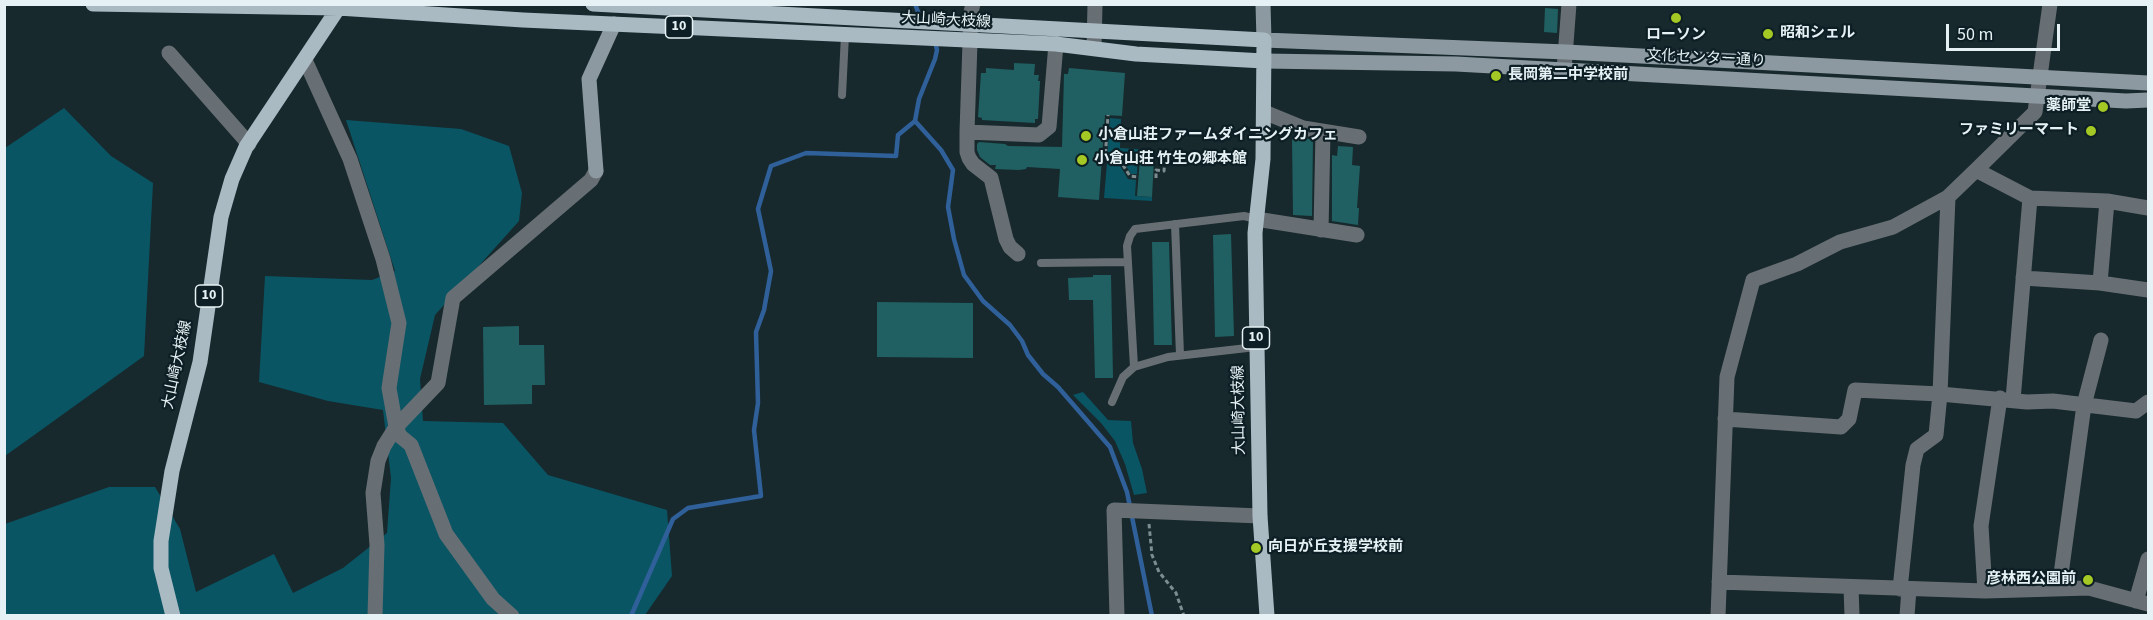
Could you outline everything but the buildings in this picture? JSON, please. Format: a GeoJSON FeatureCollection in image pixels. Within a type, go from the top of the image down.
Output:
{"type":"FeatureCollection","features":[{"type":"Feature","properties":{"kind":"main road","name":"大山崎大枝線"},"geometry":{"type":"LineString","coordinates":[[93,4],[340,6],[614,24],[1056,44],[1136,54],[1264,61]]}},
{"type":"Feature","properties":{"kind":"main road","name":"大山崎大枝線"},"geometry":{"type":"LineString","coordinates":[[593,4],[1263,40],[1263,159],[1256,219],[1260,516],[1267,615]]}},
{"type":"Feature","properties":{"kind":"main road","name":"大山崎大枝線"},"geometry":{"type":"LineString","coordinates":[[172,615],[161,568],[161,541],[172,471],[200,362],[221,217],[232,179],[249,144],[340,6]]}},
{"type":"Feature","properties":{"kind":"street"},"geometry":{"type":"LineString","coordinates":[[973,4],[967,152],[973,164],[991,178],[1005,239],[1018,254]]}},
{"type":"Feature","properties":{"kind":"street"},"geometry":{"type":"LineString","coordinates":[[1094,48],[1095,4]]}},
{"type":"Feature","properties":{"kind":"street"},"geometry":{"type":"LineString","coordinates":[[1263,4],[1263,40]]}},
{"type":"Feature","properties":{"kind":"street"},"geometry":{"type":"LineString","coordinates":[[1564,70],[1569,4]]}},
{"type":"Feature","properties":{"kind":"street"},"geometry":{"type":"LineString","coordinates":[[1718,615],[1726,377],[1753,280],[1797,264],[1840,242],[1893,227],[1948,196],[1976,170],[2035,112],[2050,4]]}},
{"type":"Feature","properties":{"kind":"street"},"geometry":{"type":"LineString","coordinates":[[375,615],[377,545],[374,485],[378,461],[384,446],[396,427],[438,383],[453,298],[591,180],[596,171],[589,79],[624,6]]}},
{"type":"Feature","properties":{"kind":"street","name":"文化センター通り"},"geometry":{"type":"LineString","coordinates":[[1263,40],[1566,52],[2041,76],[2093,81],[2148,82]]}},
{"type":"Feature","properties":{"kind":"street"},"geometry":{"type":"LineString","coordinates":[[968,132],[1039,135],[1049,127],[1056,44]]}},
{"type":"Feature","properties":{"kind":"street"},"geometry":{"type":"LineString","coordinates":[[169,53],[249,144]]}},
{"type":"Feature","properties":{"kind":"street"},"geometry":{"type":"LineString","coordinates":[[305,60],[350,159],[383,259],[399,323],[389,388],[396,427],[400,436],[411,446],[446,534],[493,599],[512,615]]}},
{"type":"Feature","properties":{"kind":"street","name":"文化センター通り"},"geometry":{"type":"LineString","coordinates":[[1264,61],[1456,64],[2148,100]]}},
{"type":"Feature","properties":{"kind":"street"},"geometry":{"type":"LineString","coordinates":[[1264,112],[1303,128],[1359,137]]}},
{"type":"Feature","properties":{"kind":"street"},"geometry":{"type":"LineString","coordinates":[[1321,230],[1323,132]]}},
{"type":"Feature","properties":{"kind":"street"},"geometry":{"type":"LineString","coordinates":[[1976,170],[2030,198],[2107,201],[2148,208]]}},
{"type":"Feature","properties":{"kind":"street"},"geometry":{"type":"LineString","coordinates":[[1907,615],[1905,589],[1913,465],[1917,449],[1936,435],[1940,394],[1948,196]]}},
{"type":"Feature","properties":{"kind":"street"},"geometry":{"type":"LineString","coordinates":[[1985,591],[1981,526],[2006,399],[2023,278],[2030,198]]}},
{"type":"Feature","properties":{"kind":"street"},"geometry":{"type":"LineString","coordinates":[[2100,284],[2107,201]]}},
{"type":"Feature","properties":{"kind":"street"},"geometry":{"type":"LineString","coordinates":[[1256,219],[1357,236]]}},
{"type":"Feature","properties":{"kind":"street"},"geometry":{"type":"LineString","coordinates":[[2023,278],[2148,290]]}},
{"type":"Feature","properties":{"kind":"street"},"geometry":{"type":"LineString","coordinates":[[2059,589],[2084,405],[2101,340]]}},
{"type":"Feature","properties":{"kind":"street"},"geometry":{"type":"LineString","coordinates":[[1725,419],[1841,427],[1850,419],[1855,390],[2053,401],[2136,411],[2148,402]]}},
{"type":"Feature","properties":{"kind":"street"},"geometry":{"type":"LineString","coordinates":[[1117,615],[1114,510],[1260,516]]}},
{"type":"Feature","properties":{"kind":"street"},"geometry":{"type":"LineString","coordinates":[[1719,582],[1985,591],[2089,588],[2142,602],[2148,560]]}},
{"type":"Feature","properties":{"kind":"street"},"geometry":{"type":"LineString","coordinates":[[1851,587],[1852,615]]}},
{"type":"Feature","properties":{"kind":"lane"},"geometry":{"type":"LineString","coordinates":[[842,95],[845,35]]}},
{"type":"Feature","properties":{"kind":"lane"},"geometry":{"type":"LineString","coordinates":[[1134,367],[1127,246],[1135,229],[1244,216],[1256,219]]}},
{"type":"Feature","properties":{"kind":"lane"},"geometry":{"type":"LineString","coordinates":[[1175,224],[1180,355]]}},
{"type":"Feature","properties":{"kind":"lane"},"geometry":{"type":"LineString","coordinates":[[1041,263],[1128,262]]}},
{"type":"Feature","properties":{"kind":"lane"},"geometry":{"type":"LineString","coordinates":[[1112,402],[1123,377],[1134,367],[1180,355],[1257,347]]}},
{"type":"Feature","properties":{"kind":"path"},"geometry":{"type":"LineString","coordinates":[[1108,116],[1103,161],[1121,162],[1130,176],[1138,177]]}},
{"type":"Feature","properties":{"kind":"path"},"geometry":{"type":"LineString","coordinates":[[1156,178],[1156,170],[1164,171],[1165,158],[1246,163]]}},
{"type":"Feature","properties":{"kind":"path"},"geometry":{"type":"LineString","coordinates":[[1148,511],[1152,555],[1159,572],[1176,593],[1184,615]]}},
{"type":"Feature","properties":{"kind":"shaded area"},"geometry":{"type":"Polygon","coordinates":[[[64,108],[111,156],[153,183],[144,356],[5,456],[5,148],[64,108]]]}},
{"type":"Feature","properties":{"kind":"shaded area"},"geometry":{"type":"Polygon","coordinates":[[[1110,118],[1121,119],[1120,148],[1151,150],[1150,158],[1138,157],[1137,174],[1131,174],[1122,159],[1107,158],[1110,118]]]}},
{"type":"Feature","properties":{"kind":"shaded area"},"geometry":{"type":"Polygon","coordinates":[[[346,120],[461,129],[509,146],[522,193],[519,221],[435,315],[420,379],[423,421],[503,423],[548,475],[667,510],[672,576],[645,615],[5,616],[5,524],[109,487],[155,487],[180,529],[196,592],[274,554],[293,593],[343,568],[387,533],[391,478],[383,410],[328,401],[259,382],[265,276],[372,280],[395,271],[346,120]]]}},
{"type":"Feature","properties":{"kind":"shaded area"},"geometry":{"type":"Polygon","coordinates":[[[1107,163],[1119,164],[1128,179],[1136,180],[1135,196],[1152,197],[1152,201],[1104,198],[1107,163]]]}},
{"type":"Feature","properties":{"kind":"shaded area"},"geometry":{"type":"Polygon","coordinates":[[[1083,392],[1108,420],[1131,421],[1133,443],[1147,493],[1134,495],[1115,441],[1073,395],[1083,392]]]}},
{"type":"Feature","properties":{"kind":"waterway"},"geometry":{"type":"LineString","coordinates":[[915,4],[920,17]]}},
{"type":"Feature","properties":{"kind":"waterway"},"geometry":{"type":"LineString","coordinates":[[935,42],[937,50],[935,59],[919,99],[915,121],[941,150],[953,170],[948,207],[964,275],[983,301],[1010,325],[1022,341],[1028,355],[1043,374],[1058,387],[1110,447],[1127,492],[1152,616]]}},
{"type":"Feature","properties":{"kind":"waterway"},"geometry":{"type":"LineString","coordinates":[[631,616],[673,519],[688,508],[761,496],[754,430],[758,403],[756,332],[764,310],[771,271],[758,209],[771,166],[806,153],[896,156],[898,135],[915,121]]}},
{"type":"Feature","properties":{"kind":"place","name":"ローソン"},"geometry":{"type":"Point","coordinates":[1676,18]}},
{"type":"Feature","properties":{"kind":"place","name":"昭和シェル"},"geometry":{"type":"Point","coordinates":[1768,34]}},
{"type":"Feature","properties":{"kind":"place","name":"長岡第二中学校前"},"geometry":{"type":"Point","coordinates":[1496,76]}},
{"type":"Feature","properties":{"kind":"place","name":"薬師堂"},"geometry":{"type":"Point","coordinates":[2103,107]}},
{"type":"Feature","properties":{"kind":"place","name":"ファミリーマート"},"geometry":{"type":"Point","coordinates":[2091,131]}},
{"type":"Feature","properties":{"kind":"place","name":"小倉山荘ファームダイニングカフェ"},"geometry":{"type":"Point","coordinates":[1086,136]}},
{"type":"Feature","properties":{"kind":"place","name":"小倉山荘 竹生の郷本館"},"geometry":{"type":"Point","coordinates":[1082,160]}},
{"type":"Feature","properties":{"kind":"place","name":"向日が丘支援学校前"},"geometry":{"type":"Point","coordinates":[1256,548]}},
{"type":"Feature","properties":{"kind":"place","name":"彦林西公園前"},"geometry":{"type":"Point","coordinates":[2088,580]}}]}
